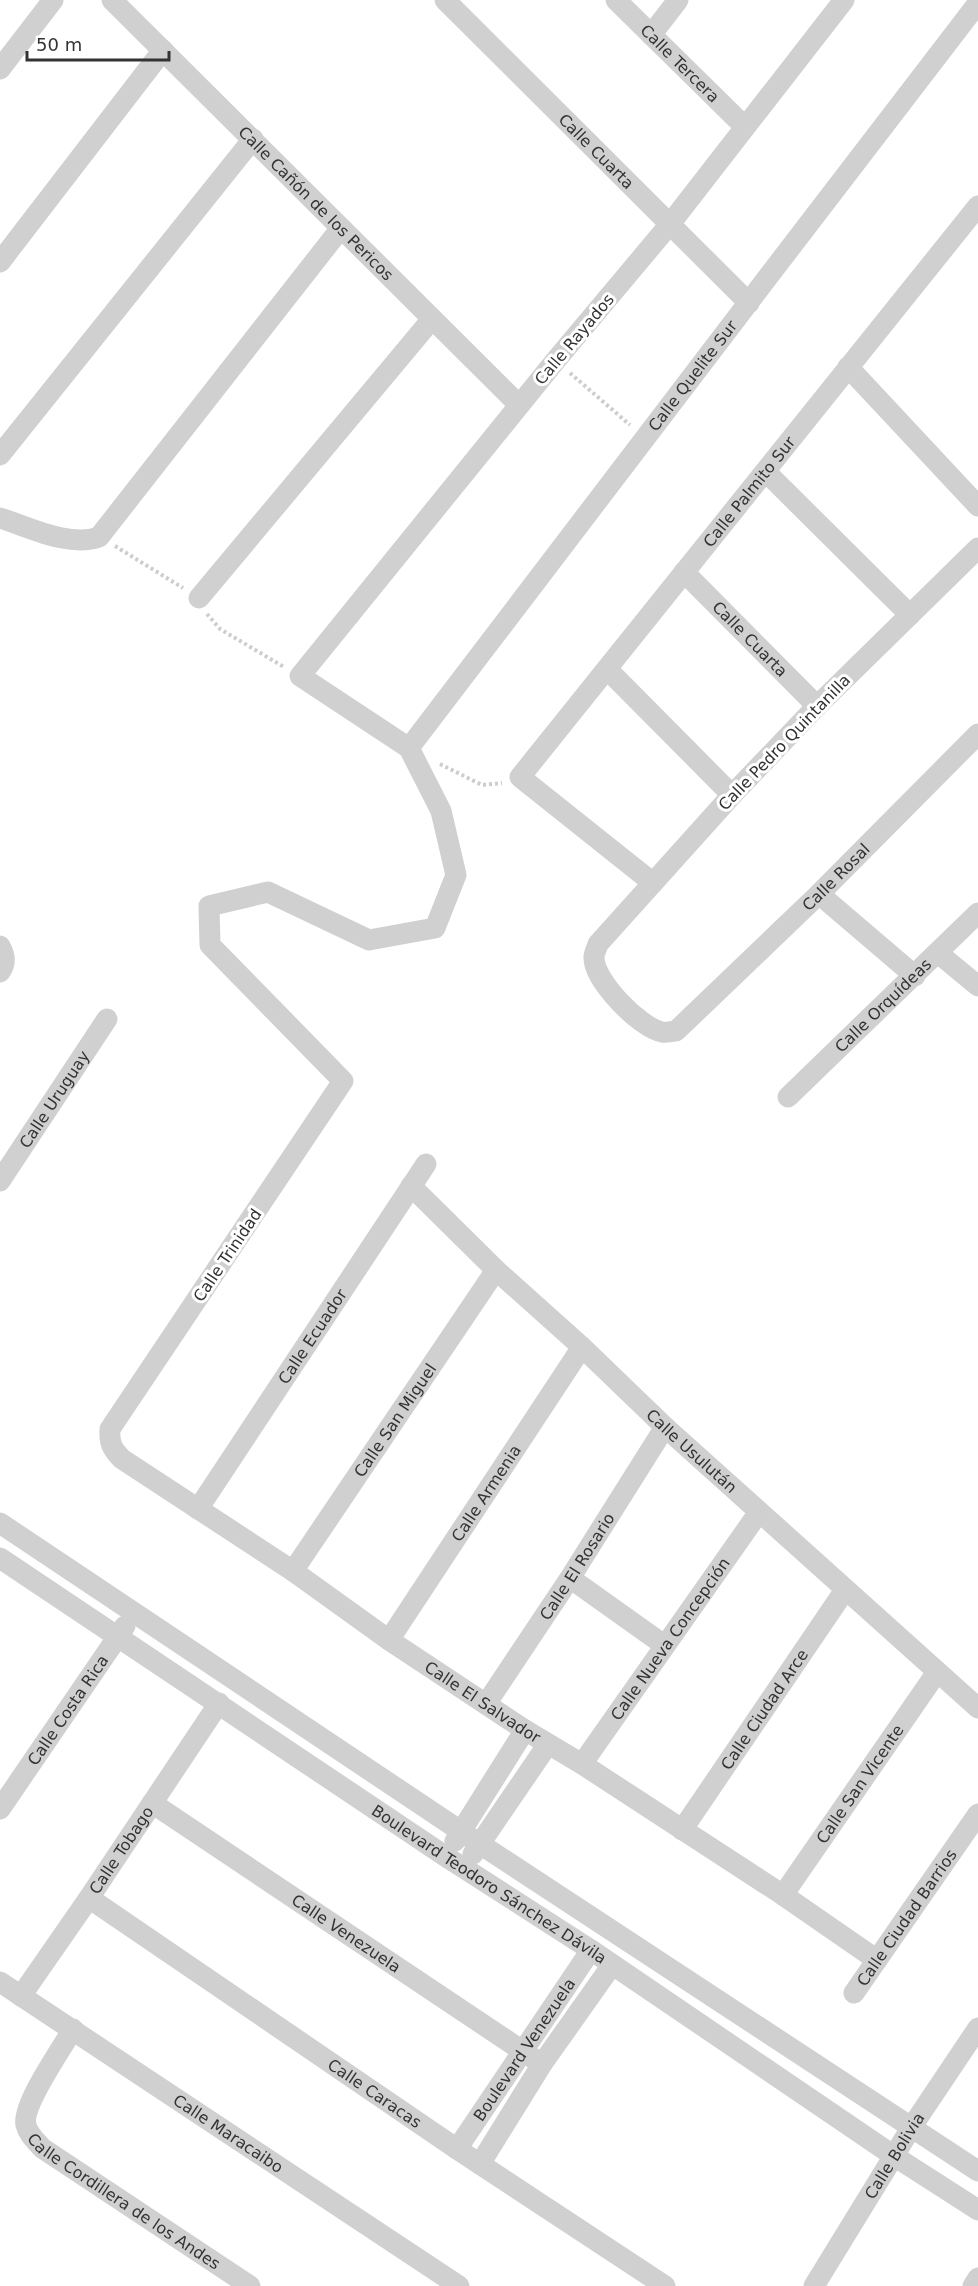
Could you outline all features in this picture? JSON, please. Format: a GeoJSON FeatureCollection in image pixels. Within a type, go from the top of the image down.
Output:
{"type":"FeatureCollection","features":[{"type":"Feature","properties":{"kind":"street"},"geometry":{"type":"LineString","coordinates":[[0,69],[53,0]]}},
{"type":"Feature","properties":{"kind":"street","name":"Calle Cañón de los Pericos"},"geometry":{"type":"LineString","coordinates":[[112,0],[519,405]]}},
{"type":"Feature","properties":{"kind":"street","name":"Calle Cuarta"},"geometry":{"type":"LineString","coordinates":[[445,0],[749,303]]}},
{"type":"Feature","properties":{"kind":"street","name":"Calle Tercera"},"geometry":{"type":"LineString","coordinates":[[616,0],[745,127]]}},
{"type":"Feature","properties":{"kind":"street"},"geometry":{"type":"LineString","coordinates":[[651,35],[678,0]]}},
{"type":"Feature","properties":{"kind":"street","name":"Calle Rayados"},"geometry":{"type":"LineString","coordinates":[[408,748],[300,676],[519,405],[670,224],[844,0]]}},
{"type":"Feature","properties":{"kind":"street","name":"Calle Quelite Sur"},"geometry":{"type":"LineString","coordinates":[[408,748],[978,3]]}},
{"type":"Feature","properties":{"kind":"street"},"geometry":{"type":"LineString","coordinates":[[0,262],[162,50]]}},
{"type":"Feature","properties":{"kind":"street"},"geometry":{"type":"LineString","coordinates":[[0,455],[253,139]]}},
{"type":"Feature","properties":{"kind":"street","name":"Calle Palmito Sur"},"geometry":{"type":"LineString","coordinates":[[520,777],[978,206]]}},
{"type":"Feature","properties":{"kind":"street"},"geometry":{"type":"LineString","coordinates":[[0,518],[70,540],[88,541],[99,537],[341,228]]}},
{"type":"Feature","properties":{"kind":"street"},"geometry":{"type":"LineString","coordinates":[[200,598],[432,319]]}},
{"type":"Feature","properties":{"kind":"street"},"geometry":{"type":"LineString","coordinates":[[848,367],[978,506]]}},
{"type":"Feature","properties":{"kind":"street"},"geometry":{"type":"LineString","coordinates":[[766,471],[910,615]]}},
{"type":"Feature","properties":{"kind":"street","name":"Calle Pedro Quintanilla"},"geometry":{"type":"LineString","coordinates":[[598,944],[732,795],[817,706],[978,548]]}},
{"type":"Feature","properties":{"kind":"street","name":"Calle Cuarta"},"geometry":{"type":"LineString","coordinates":[[684,572],[817,706]]}},
{"type":"Feature","properties":{"kind":"street"},"geometry":{"type":"LineString","coordinates":[[607,669],[732,795]]}},
{"type":"Feature","properties":{"kind":"street","name":"Calle Rosal"},"geometry":{"type":"LineString","coordinates":[[598,944],[594,958],[606,987],[649,1027],[662,1032],[676,1031],[819,894],[978,734]]}},
{"type":"Feature","properties":{"kind":"street","name":"Calle Trinidad"},"geometry":{"type":"LineString","coordinates":[[110,1429],[343,1081],[210,945],[209,906],[268,892],[369,940],[435,928],[456,875],[441,811],[408,748]]}},
{"type":"Feature","properties":{"kind":"street"},"geometry":{"type":"LineString","coordinates":[[520,777],[653,883]]}},
{"type":"Feature","properties":{"kind":"street"},"geometry":{"type":"LineString","coordinates":[[819,894],[915,976]]}},
{"type":"Feature","properties":{"kind":"street","name":"Calle Orquídeas"},"geometry":{"type":"LineString","coordinates":[[788,1098],[978,913]]}},
{"type":"Feature","properties":{"kind":"street"},"geometry":{"type":"LineString","coordinates":[[0,946],[4,957],[4,967],[0,972]]}},
{"type":"Feature","properties":{"kind":"street"},"geometry":{"type":"LineString","coordinates":[[938,953],[978,986]]}},
{"type":"Feature","properties":{"kind":"street","name":"Calle Uruguay"},"geometry":{"type":"LineString","coordinates":[[0,1181],[107,1019]]}},
{"type":"Feature","properties":{"kind":"street","name":"Calle Ecuador"},"geometry":{"type":"LineString","coordinates":[[198,1509],[426,1164]]}},
{"type":"Feature","properties":{"kind":"street","name":"Calle Usulután"},"geometry":{"type":"LineString","coordinates":[[411,1186],[496,1270],[582,1347],[665,1427],[978,1708]]}},
{"type":"Feature","properties":{"kind":"street","name":"Calle San Miguel"},"geometry":{"type":"LineString","coordinates":[[293,1572],[496,1270]]}},
{"type":"Feature","properties":{"kind":"street","name":"Calle Armenia"},"geometry":{"type":"LineString","coordinates":[[389,1640],[582,1347]]}},
{"type":"Feature","properties":{"kind":"street","name":"Calle El Rosario"},"geometry":{"type":"LineString","coordinates":[[486,1704],[570,1578],[665,1427]]}},
{"type":"Feature","properties":{"kind":"street","name":"Calle El Salvador"},"geometry":{"type":"LineString","coordinates":[[110,1429],[109,1442],[114,1452],[293,1572],[389,1640],[783,1895],[877,1960]]}},
{"type":"Feature","properties":{"kind":"street","name":"Calle Nueva Concepción"},"geometry":{"type":"LineString","coordinates":[[582,1764],[759,1512]]}},
{"type":"Feature","properties":{"kind":"street","name":"Boulevard Teodoro Sánchez Dávila"},"geometry":{"type":"LineString","coordinates":[[0,1523],[480,1844],[978,2171]]}},
{"type":"Feature","properties":{"kind":"street","name":"Boulevard Teodoro Sánchez Dávila"},"geometry":{"type":"LineString","coordinates":[[0,1558],[978,2210]]}},
{"type":"Feature","properties":{"kind":"street"},"geometry":{"type":"LineString","coordinates":[[570,1578],[664,1646]]}},
{"type":"Feature","properties":{"kind":"street","name":"Calle Ciudad Arce"},"geometry":{"type":"LineString","coordinates":[[682,1830],[845,1590]]}},
{"type":"Feature","properties":{"kind":"street","name":"Calle Costa Rica"},"geometry":{"type":"LineString","coordinates":[[0,1809],[134,1611]]}},
{"type":"Feature","properties":{"kind":"street","name":"Calle San Vicente"},"geometry":{"type":"LineString","coordinates":[[783,1895],[937,1672]]}},
{"type":"Feature","properties":{"kind":"street","name":"Calle Tobago"},"geometry":{"type":"LineString","coordinates":[[21,1996],[219,1702]]}},
{"type":"Feature","properties":{"kind":"street"},"geometry":{"type":"LineString","coordinates":[[445,1856],[525,1730]]}},
{"type":"Feature","properties":{"kind":"street"},"geometry":{"type":"LineString","coordinates":[[464,1867],[548,1744]]}},
{"type":"Feature","properties":{"kind":"street","name":"Calle Venezuela"},"geometry":{"type":"LineString","coordinates":[[152,1803],[543,2064]]}},
{"type":"Feature","properties":{"kind":"street","name":"Calle Ciudad Barrios"},"geometry":{"type":"LineString","coordinates":[[854,1993],[978,1814]]}},
{"type":"Feature","properties":{"kind":"street","name":"Calle Caracas"},"geometry":{"type":"LineString","coordinates":[[89,1898],[457,2149],[665,2286]]}},
{"type":"Feature","properties":{"kind":"street","name":"Boulevard Venezuela"},"geometry":{"type":"LineString","coordinates":[[457,2149],[591,1950]]}},
{"type":"Feature","properties":{"kind":"street","name":"Boulevard Venezuela"},"geometry":{"type":"LineString","coordinates":[[480,2163],[543,2064],[612,1965]]}},
{"type":"Feature","properties":{"kind":"street","name":"Calle Maracaibo"},"geometry":{"type":"LineString","coordinates":[[0,1982],[459,2286]]}},
{"type":"Feature","properties":{"kind":"street","name":"Calle Bolivia"},"geometry":{"type":"LineString","coordinates":[[814,2286],[911,2128],[978,2028]]}},
{"type":"Feature","properties":{"kind":"street","name":"Calle Cordillera de los Andes"},"geometry":{"type":"LineString","coordinates":[[73,2029],[30,2100],[26,2125],[33,2138],[42,2148],[250,2286]]}},
{"type":"Feature","properties":{"kind":"street"},"geometry":{"type":"LineString","coordinates":[[973,2286],[978,2278]]}},
{"type":"Feature","properties":{"kind":"path"},"geometry":{"type":"LineString","coordinates":[[556,360],[644,437]]}},
{"type":"Feature","properties":{"kind":"path"},"geometry":{"type":"LineString","coordinates":[[408,748],[482,785],[494,785],[520,777]]}}]}
